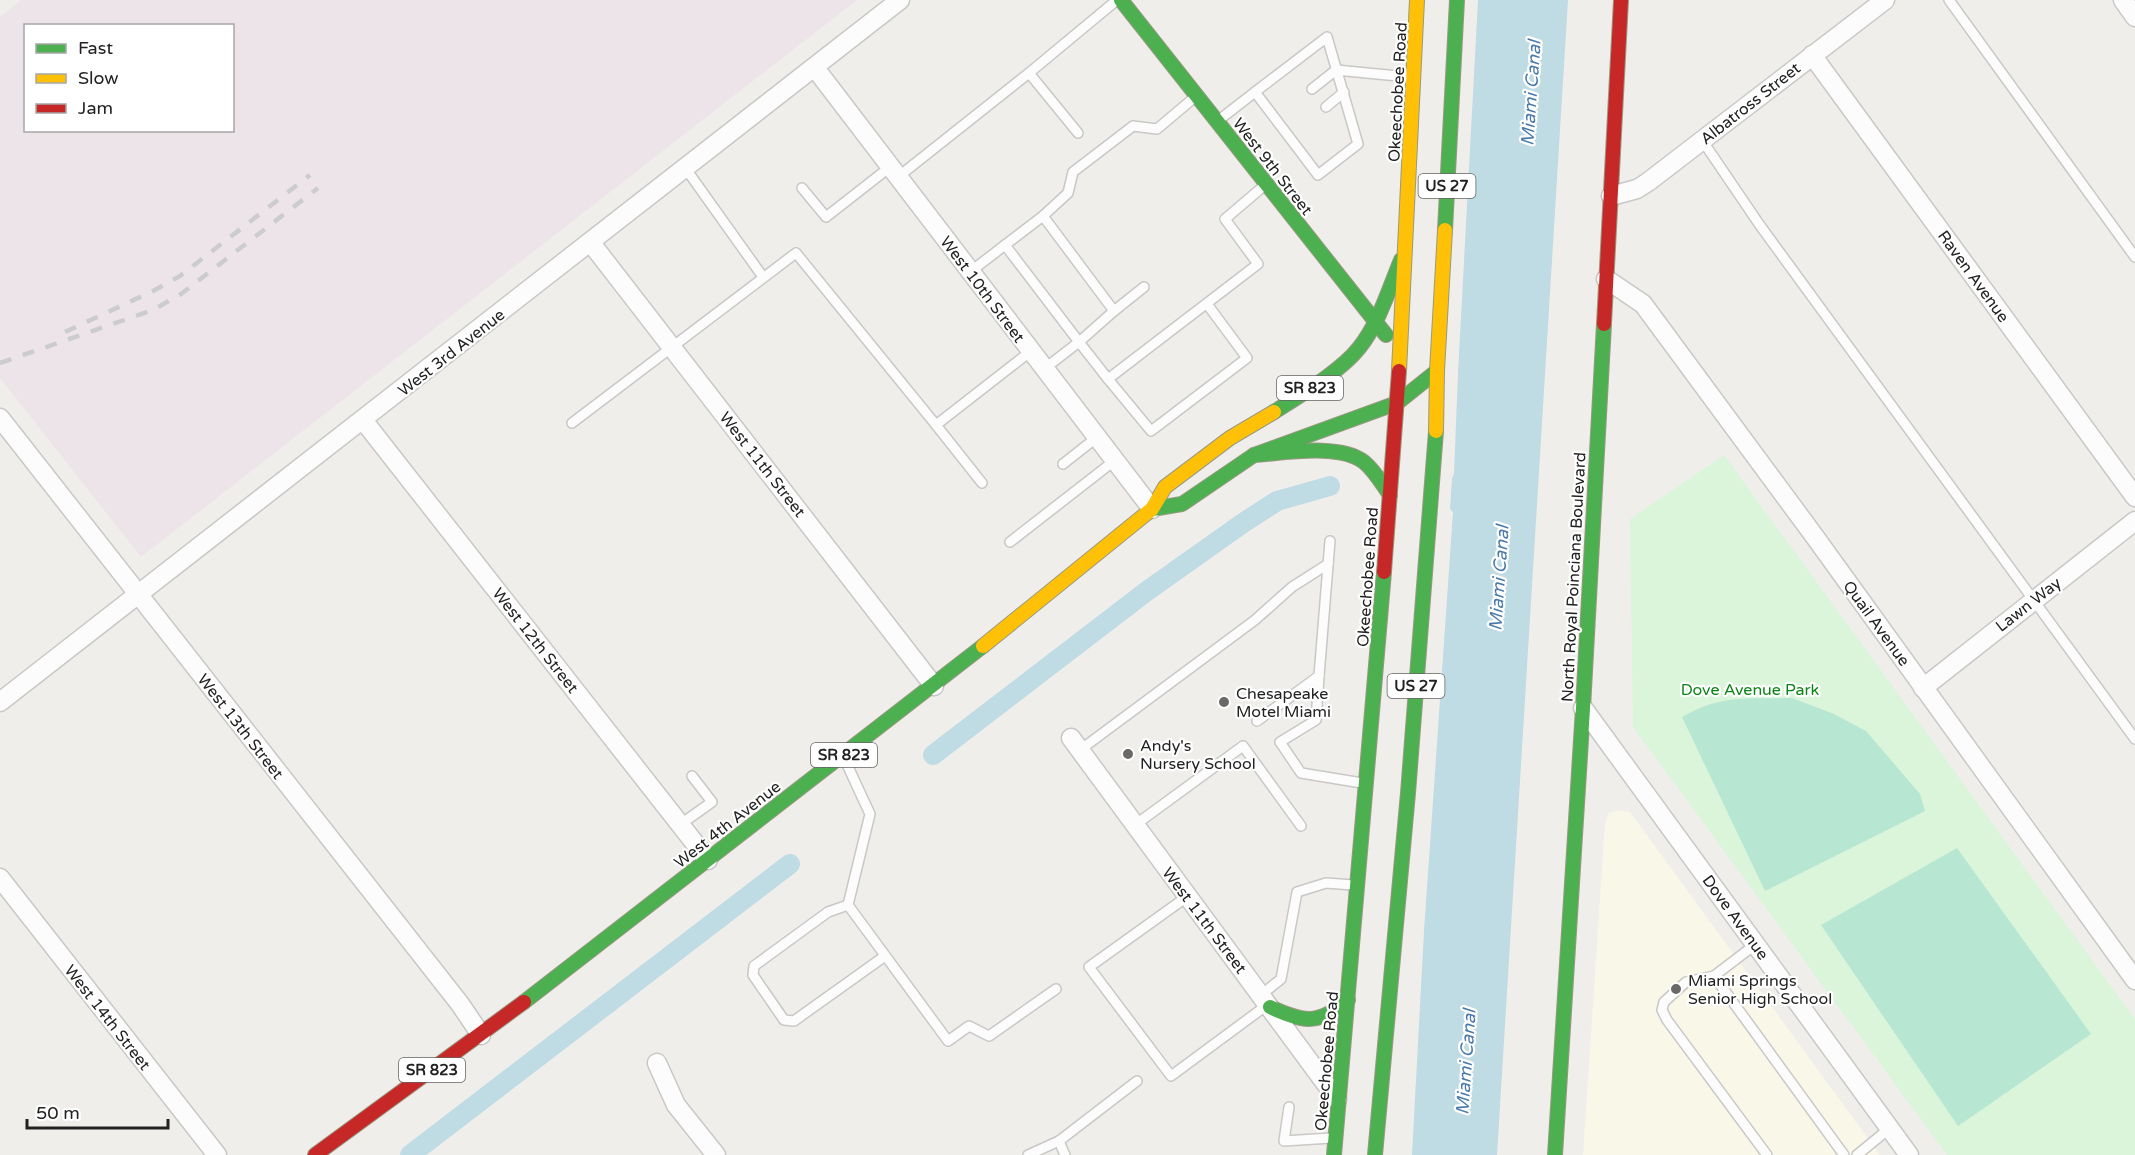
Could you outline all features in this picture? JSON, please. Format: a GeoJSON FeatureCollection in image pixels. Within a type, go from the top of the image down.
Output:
{"type":"FeatureCollection","features":[{"type":"Feature","properties":{"kind":"main road","name":"West 9th Street"},"geometry":{"type":"LineString","coordinates":[[1119,0],[1400,351],[1423,384],[1437,417]]}},
{"type":"Feature","properties":{"kind":"main road","name":"Okeechobee Road"},"geometry":{"type":"LineString","coordinates":[[1334,1155],[1367,784],[1397,403],[1417,0]]}},
{"type":"Feature","properties":{"kind":"main road","name":"US 27"},"geometry":{"type":"LineString","coordinates":[[1375,1155],[1408,793],[1437,417],[1437,371],[1457,0]]}},
{"type":"Feature","properties":{"kind":"main road","name":"North Royal Poinciana Boulevard"},"geometry":{"type":"LineString","coordinates":[[1555,1155],[1583,708],[1621,0]]}},
{"type":"Feature","properties":{"kind":"main road","name":"West 4th Avenue"},"geometry":{"type":"LineString","coordinates":[[315,1155],[481,1035],[934,686],[1152,509],[1165,487],[1230,438],[1293,400],[1345,362],[1359,348],[1375,321],[1406,247]]}},
{"type":"Feature","properties":{"kind":"main road","name":"West 4th Avenue"},"geometry":{"type":"LineString","coordinates":[[1152,509],[1182,504],[1254,455],[1397,403],[1437,371]]}},
{"type":"Feature","properties":{"kind":"main road"},"geometry":{"type":"LineString","coordinates":[[1254,455],[1331,451],[1345,453],[1361,460],[1373,470],[1389,495]]}},
{"type":"Feature","properties":{"kind":"main road"},"geometry":{"type":"LineString","coordinates":[[1266,1002],[1292,1018],[1308,1022],[1336,1011],[1348,1000]]}},
{"type":"Feature","properties":{"kind":"main road"},"geometry":{"type":"LineString","coordinates":[[1339,1101],[1351,1118]]}},
{"type":"Feature","properties":{"kind":"street","name":"West 3rd Avenue"},"geometry":{"type":"LineString","coordinates":[[0,702],[900,0]]}},
{"type":"Feature","properties":{"kind":"street","name":"Albatross Street"},"geometry":{"type":"LineString","coordinates":[[1611,196],[1637,189],[1885,0]]}},
{"type":"Feature","properties":{"kind":"street"},"geometry":{"type":"LineString","coordinates":[[2123,0],[2135,17]]}},
{"type":"Feature","properties":{"kind":"street","name":"Raven Avenue"},"geometry":{"type":"LineString","coordinates":[[1812,55],[2135,497]]}},
{"type":"Feature","properties":{"kind":"street","name":"West 10th Street"},"geometry":{"type":"LineString","coordinates":[[815,68],[1152,509]]}},
{"type":"Feature","properties":{"kind":"street","name":"West 11th Street"},"geometry":{"type":"LineString","coordinates":[[591,243],[934,686]]}},
{"type":"Feature","properties":{"kind":"street","name":"Quail Avenue"},"geometry":{"type":"LineString","coordinates":[[1606,279],[1643,304],[1815,537],[2135,980]]}},
{"type":"Feature","properties":{"kind":"street","name":"West 13th Street"},"geometry":{"type":"LineString","coordinates":[[0,418],[460,1004],[481,1035]]}},
{"type":"Feature","properties":{"kind":"street","name":"West 12th Street"},"geometry":{"type":"LineString","coordinates":[[363,420],[708,860]]}},
{"type":"Feature","properties":{"kind":"street","name":"Lawn Way"},"geometry":{"type":"LineString","coordinates":[[1923,688],[2135,521]]}},
{"type":"Feature","properties":{"kind":"street","name":"Dove Avenue"},"geometry":{"type":"LineString","coordinates":[[1583,708],[1909,1155]]}},
{"type":"Feature","properties":{"kind":"street","name":"West 11th Street"},"geometry":{"type":"LineString","coordinates":[[1075,744],[1339,1101]]}},
{"type":"Feature","properties":{"kind":"street","name":"West 14th Street"},"geometry":{"type":"LineString","coordinates":[[0,878],[217,1155]]}},
{"type":"Feature","properties":{"kind":"street"},"geometry":{"type":"LineString","coordinates":[[657,1063],[676,1105],[716,1155]]}},
{"type":"Feature","properties":{"kind":"lane"},"geometry":{"type":"LineString","coordinates":[[802,188],[826,217],[894,172],[1029,73],[1119,0]]}},
{"type":"Feature","properties":{"kind":"lane"},"geometry":{"type":"LineString","coordinates":[[1949,0],[2135,258]]}},
{"type":"Feature","properties":{"kind":"lane"},"geometry":{"type":"LineString","coordinates":[[1217,122],[1255,92],[1328,36],[1358,144],[1318,175],[1292,135],[1255,92]]}},
{"type":"Feature","properties":{"kind":"lane"},"geometry":{"type":"LineString","coordinates":[[1312,89],[1336,70],[1414,77]]}},
{"type":"Feature","properties":{"kind":"lane"},"geometry":{"type":"LineString","coordinates":[[1029,73],[1078,133]]}},
{"type":"Feature","properties":{"kind":"lane"},"geometry":{"type":"LineString","coordinates":[[1326,107],[1344,92]]}},
{"type":"Feature","properties":{"kind":"lane"},"geometry":{"type":"LineString","coordinates":[[970,272],[1043,216],[1068,193],[1073,172],[1133,126],[1157,129],[1196,95]]}},
{"type":"Feature","properties":{"kind":"lane"},"geometry":{"type":"LineString","coordinates":[[1702,141],[1759,224],[2135,739]]}},
{"type":"Feature","properties":{"kind":"lane"},"geometry":{"type":"LineString","coordinates":[[686,169],[764,277]]}},
{"type":"Feature","properties":{"kind":"lane"},"geometry":{"type":"LineString","coordinates":[[1108,379],[1258,264],[1225,219],[1266,184]]}},
{"type":"Feature","properties":{"kind":"lane"},"geometry":{"type":"LineString","coordinates":[[1043,216],[1114,311]]}},
{"type":"Feature","properties":{"kind":"lane"},"geometry":{"type":"LineString","coordinates":[[1005,244],[1079,342],[1151,431],[1247,358],[1207,304]]}},
{"type":"Feature","properties":{"kind":"lane"},"geometry":{"type":"LineString","coordinates":[[572,423],[796,253],[982,483]]}},
{"type":"Feature","properties":{"kind":"lane"},"geometry":{"type":"LineString","coordinates":[[1044,369],[1144,287]]}},
{"type":"Feature","properties":{"kind":"lane"},"geometry":{"type":"LineString","coordinates":[[936,425],[1031,351]]}},
{"type":"Feature","properties":{"kind":"lane"},"geometry":{"type":"LineString","coordinates":[[1063,464],[1096,438]]}},
{"type":"Feature","properties":{"kind":"lane"},"geometry":{"type":"LineString","coordinates":[[1010,543],[1114,461]]}},
{"type":"Feature","properties":{"kind":"lane"},"geometry":{"type":"LineString","coordinates":[[1330,541],[1316,720],[1280,742],[1301,773],[1367,784]]}},
{"type":"Feature","properties":{"kind":"lane"},"geometry":{"type":"LineString","coordinates":[[1075,744],[1255,620],[1292,587],[1328,564]]}},
{"type":"Feature","properties":{"kind":"lane"},"geometry":{"type":"LineString","coordinates":[[1257,721],[1319,676]]}},
{"type":"Feature","properties":{"kind":"lane"},"geometry":{"type":"LineString","coordinates":[[1135,825],[1243,746],[1301,826]]}},
{"type":"Feature","properties":{"kind":"lane"},"geometry":{"type":"LineString","coordinates":[[843,756],[870,814],[848,905],[948,1041],[969,1026],[989,1036],[1056,988]]}},
{"type":"Feature","properties":{"kind":"lane"},"geometry":{"type":"LineString","coordinates":[[681,824],[712,802],[692,776]]}},
{"type":"Feature","properties":{"kind":"lane"},"geometry":{"type":"LineString","coordinates":[[1188,896],[1089,967],[1171,1076],[1266,1002],[1281,979],[1297,892],[1326,883],[1358,885]]}},
{"type":"Feature","properties":{"kind":"lane"},"geometry":{"type":"LineString","coordinates":[[848,905],[828,912],[754,966],[753,975],[784,1020],[794,1022],[885,956]]}},
{"type":"Feature","properties":{"kind":"lane"},"geometry":{"type":"LineString","coordinates":[[1756,944],[1714,976],[1686,982],[1664,1002],[1662,1010],[1667,1020],[1767,1155]]}},
{"type":"Feature","properties":{"kind":"lane"},"geometry":{"type":"LineString","coordinates":[[1714,976],[1844,1155]]}},
{"type":"Feature","properties":{"kind":"lane"},"geometry":{"type":"LineString","coordinates":[[1028,1155],[1059,1141],[1137,1081]]}},
{"type":"Feature","properties":{"kind":"lane"},"geometry":{"type":"LineString","coordinates":[[1289,1107],[1284,1141],[1336,1137]]}},
{"type":"Feature","properties":{"kind":"lane"},"geometry":{"type":"LineString","coordinates":[[1857,1155],[1890,1128]]}},
{"type":"Feature","properties":{"kind":"lane"},"geometry":{"type":"LineString","coordinates":[[1059,1141],[1065,1155]]}},
{"type":"Feature","properties":{"kind":"shaded area"},"geometry":{"type":"Polygon","coordinates":[[[21,0],[857,0],[141,557],[0,378],[0,17],[21,0]]]}},
{"type":"Feature","properties":{"kind":"shaded area","name":"Miami Springs Senior High School"},"geometry":{"type":"Polygon","coordinates":[[[1620,810],[1630,812],[1880,1155],[1583,1155],[1605,823],[1609,813],[1620,810]]]}},
{"type":"Feature","properties":{"kind":"green space","name":"Dove Avenue Park"},"geometry":{"type":"Polygon","coordinates":[[[1724,455],[2135,1019],[2135,1155],[1947,1155],[1633,727],[1630,519],[1724,455]]]}},
{"type":"Feature","properties":{"kind":"green space"},"geometry":{"type":"Polygon","coordinates":[[[1748,698],[1792,698],[1834,714],[1866,731],[1920,794],[1925,811],[1765,891],[1682,717],[1709,704],[1722,701],[1748,698]]]}},
{"type":"Feature","properties":{"kind":"green space"},"geometry":{"type":"Polygon","coordinates":[[[1957,848],[2091,1034],[1958,1126],[1821,925],[1957,848]]]}},
{"type":"Feature","properties":{"kind":"water","name":"Miami Canal"},"geometry":{"type":"Polygon","coordinates":[[[1478,0],[1568,0],[1497,1155],[1412,1155],[1424,931],[1453,512],[1450,509],[1454,474],[1478,0]]]}},
{"type":"Feature","properties":{"kind":"waterway"},"geometry":{"type":"LineString","coordinates":[[933,755],[1147,591],[1243,523],[1277,501],[1330,486]]}},
{"type":"Feature","properties":{"kind":"waterway"},"geometry":{"type":"LineString","coordinates":[[410,1155],[790,864]]}},
{"type":"Feature","properties":{"kind":"railway"},"geometry":{"type":"LineString","coordinates":[[65,332],[180,276],[310,175]]}},
{"type":"Feature","properties":{"kind":"railway"},"geometry":{"type":"LineString","coordinates":[[0,363],[153,310],[181,294],[318,188]]}},
{"type":"Feature","properties":{"kind":"traffic: fast"},"geometry":{"type":"LineString","coordinates":[[1121,0],[1386,335]]}},
{"type":"Feature","properties":{"kind":"traffic: fast"},"geometry":{"type":"LineString","coordinates":[[1445,230],[1457,0]]}},
{"type":"Feature","properties":{"kind":"traffic: fast"},"geometry":{"type":"LineString","coordinates":[[1274,412],[1331,374],[1359,348],[1378,317],[1401,260]]}},
{"type":"Feature","properties":{"kind":"traffic: fast"},"geometry":{"type":"LineString","coordinates":[[1555,1155],[1604,324]]}},
{"type":"Feature","properties":{"kind":"traffic: fast"},"geometry":{"type":"LineString","coordinates":[[1152,509],[1182,504],[1254,455],[1397,403],[1437,371]]}},
{"type":"Feature","properties":{"kind":"traffic: fast"},"geometry":{"type":"LineString","coordinates":[[1375,1155],[1408,793],[1436,431]]}},
{"type":"Feature","properties":{"kind":"traffic: fast"},"geometry":{"type":"LineString","coordinates":[[1254,455],[1327,451],[1354,456],[1372,469],[1390,495]]}},
{"type":"Feature","properties":{"kind":"traffic: fast"},"geometry":{"type":"LineString","coordinates":[[1334,1155],[1384,572]]}},
{"type":"Feature","properties":{"kind":"traffic: fast"},"geometry":{"type":"LineString","coordinates":[[524,1002],[983,646]]}},
{"type":"Feature","properties":{"kind":"traffic: fast"},"geometry":{"type":"LineString","coordinates":[[1270,1007],[1292,1016],[1311,1019],[1328,1014],[1348,1000]]}},
{"type":"Feature","properties":{"kind":"traffic: slow"},"geometry":{"type":"LineString","coordinates":[[1399,371],[1417,0]]}},
{"type":"Feature","properties":{"kind":"traffic: slow"},"geometry":{"type":"LineString","coordinates":[[1436,431],[1445,230]]}},
{"type":"Feature","properties":{"kind":"traffic: slow"},"geometry":{"type":"LineString","coordinates":[[983,646],[1152,509],[1165,487],[1230,438],[1274,412]]}},
{"type":"Feature","properties":{"kind":"traffic: jam"},"geometry":{"type":"LineString","coordinates":[[1604,324],[1621,0]]}},
{"type":"Feature","properties":{"kind":"traffic: jam"},"geometry":{"type":"LineString","coordinates":[[1384,572],[1399,371]]}},
{"type":"Feature","properties":{"kind":"traffic: jam"},"geometry":{"type":"LineString","coordinates":[[315,1155],[524,1002]]}},
{"type":"Feature","properties":{"kind":"place","name":"Chesapeake Motel Miami"},"geometry":{"type":"Point","coordinates":[1224,702]}},
{"type":"Feature","properties":{"kind":"place","name":"Andy's Nursery School"},"geometry":{"type":"Point","coordinates":[1128,754]}},
{"type":"Feature","properties":{"kind":"place","name":"Miami Springs Senior High School"},"geometry":{"type":"Point","coordinates":[1676,989]}}]}
